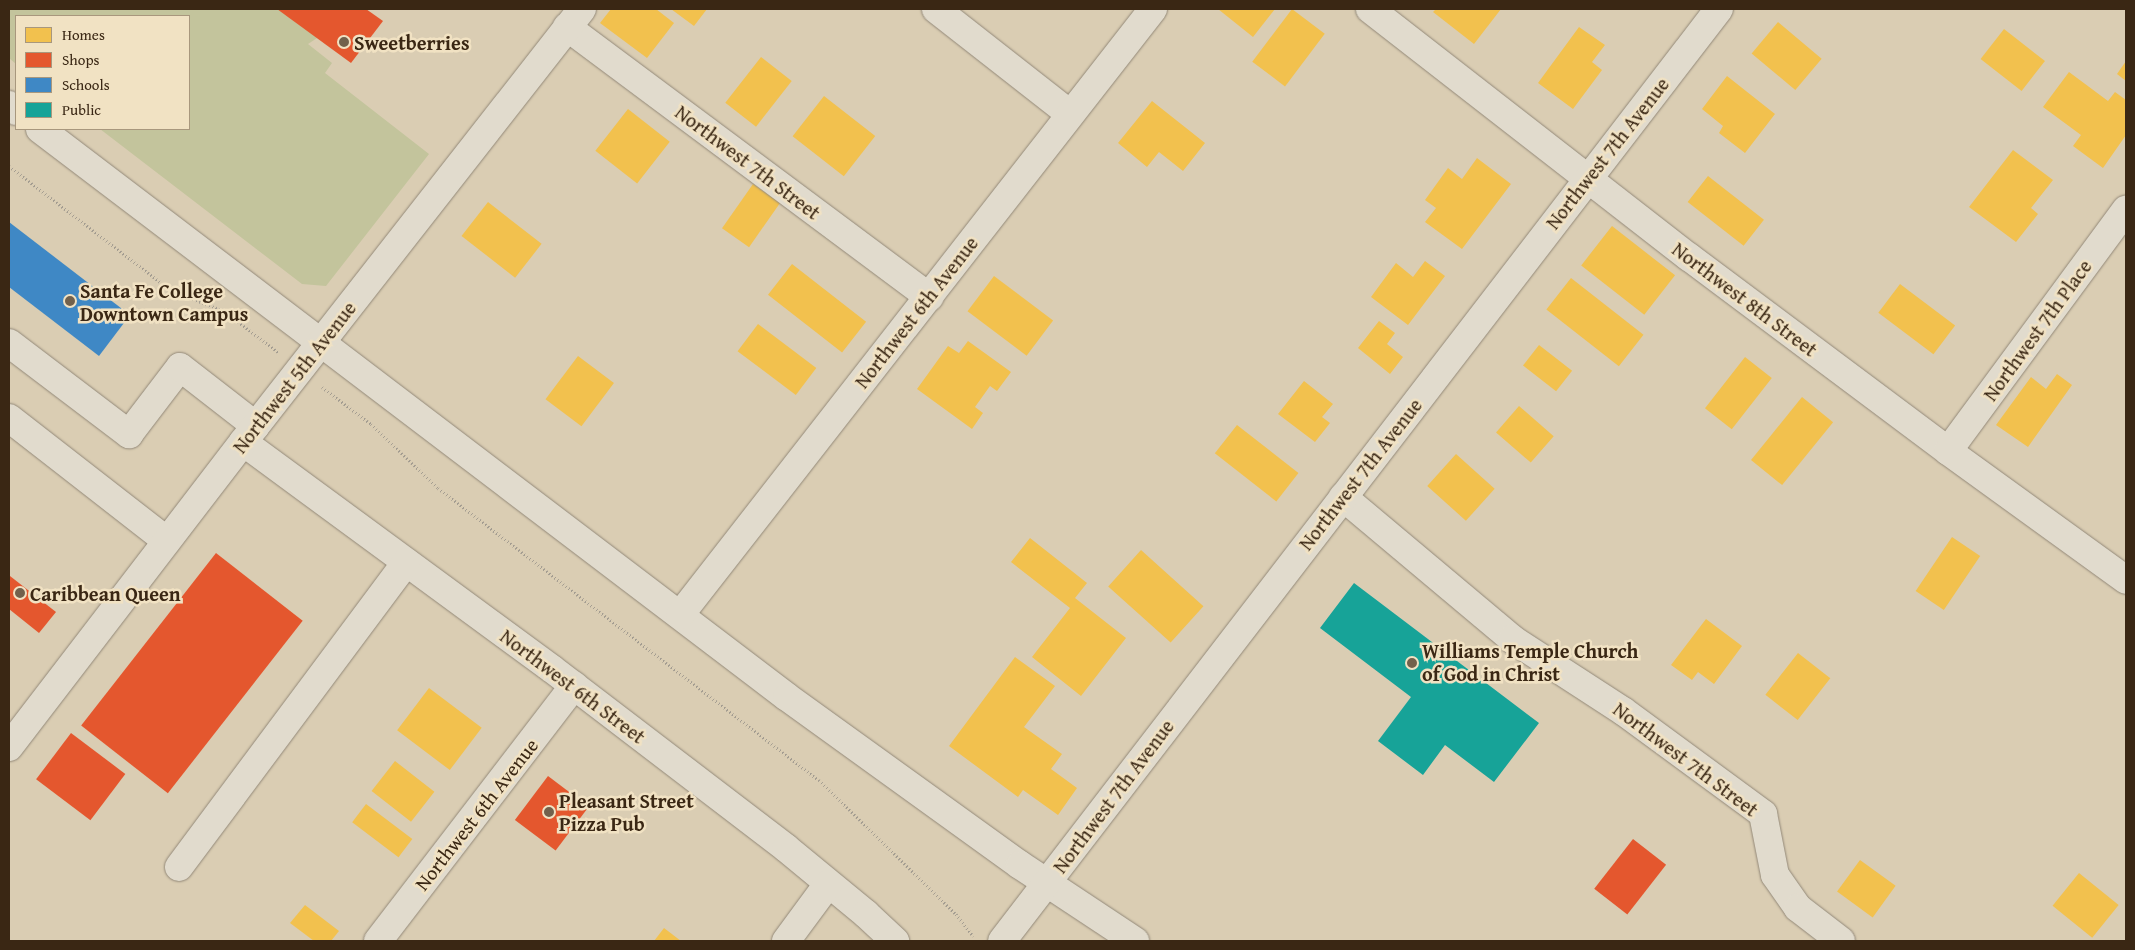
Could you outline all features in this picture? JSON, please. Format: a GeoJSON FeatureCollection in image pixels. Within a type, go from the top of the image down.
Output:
{"type":"FeatureCollection","features":[{"type":"Feature","properties":{"kind":"street"},"geometry":{"type":"LineString","coordinates":[[936,9],[1070,114]]}},
{"type":"Feature","properties":{"kind":"street","name":"Northwest 6th Avenue"},"geometry":{"type":"LineString","coordinates":[[680,615],[1153,9]]}},
{"type":"Feature","properties":{"kind":"street","name":"Northwest 8th Street"},"geometry":{"type":"LineString","coordinates":[[1370,9],[1588,178],[1948,451],[2126,580]]}},
{"type":"Feature","properties":{"kind":"street","name":"Northwest 7th Avenue"},"geometry":{"type":"LineString","coordinates":[[1002,941],[1719,9]]}},
{"type":"Feature","properties":{"kind":"street","name":"Northwest 7th Street"},"geometry":{"type":"LineString","coordinates":[[574,18],[929,297]]}},
{"type":"Feature","properties":{"kind":"street","name":"Northwest 5th Avenue"},"geometry":{"type":"LineString","coordinates":[[9,747],[574,18]]}},
{"type":"Feature","properties":{"kind":"street"},"geometry":{"type":"LineString","coordinates":[[41,130],[787,697],[1048,883],[1135,941]]}},
{"type":"Feature","properties":{"kind":"street","name":"Northwest 7th Place"},"geometry":{"type":"LineString","coordinates":[[1948,451],[2126,210]]}},
{"type":"Feature","properties":{"kind":"street","name":"Northwest 6th Street"},"geometry":{"type":"LineString","coordinates":[[9,343],[128,434],[180,367],[250,434],[406,562],[574,686],[786,848],[866,914],[895,941]]}},
{"type":"Feature","properties":{"kind":"street"},"geometry":{"type":"LineString","coordinates":[[9,418],[167,541]]}},
{"type":"Feature","properties":{"kind":"street","name":"Northwest 7th Street"},"geometry":{"type":"LineString","coordinates":[[1343,497],[1512,639],[1624,711],[1763,814],[1775,875],[1798,908],[1841,941]]}},
{"type":"Feature","properties":{"kind":"street"},"geometry":{"type":"LineString","coordinates":[[180,867],[406,562]]}},
{"type":"Feature","properties":{"kind":"street","name":"Northwest 6th Avenue"},"geometry":{"type":"LineString","coordinates":[[378,941],[574,686]]}},
{"type":"Feature","properties":{"kind":"street"},"geometry":{"type":"LineString","coordinates":[[786,941],[828,884]]}},
{"type":"Feature","properties":{"kind":"path"},"geometry":{"type":"LineString","coordinates":[[9,166],[164,284],[182,295],[224,311],[268,342],[284,357]]}},
{"type":"Feature","properties":{"kind":"path"},"geometry":{"type":"LineString","coordinates":[[322,388],[371,424],[438,488],[819,780],[956,914],[969,932]]}},
{"type":"Feature","properties":{"kind":"green space"},"geometry":{"type":"Polygon","coordinates":[[[10,9],[361,9],[308,44],[332,63],[325,73],[429,154],[326,286],[302,284],[101,130],[190,130],[190,15],[15,15],[15,63],[9,58],[10,9]]]}},
{"type":"Feature","properties":{"kind":"building: Homes"},"geometry":{"type":"Polygon","coordinates":[[[611,9],[656,9],[674,23],[647,58],[600,23],[611,9]]]}},
{"type":"Feature","properties":{"kind":"building: Homes"},"geometry":{"type":"Polygon","coordinates":[[[671,9],[707,9],[694,26],[671,9]]]}},
{"type":"Feature","properties":{"kind":"building: Homes"},"geometry":{"type":"Polygon","coordinates":[[[1218,9],[1275,9],[1253,37],[1218,9]]]}},
{"type":"Feature","properties":{"kind":"building: Homes"},"geometry":{"type":"Polygon","coordinates":[[[1292,9],[1325,34],[1285,86],[1252,62],[1292,9]]]}},
{"type":"Feature","properties":{"kind":"building: Homes"},"geometry":{"type":"Polygon","coordinates":[[[1436,9],[1501,9],[1474,44],[1433,12],[1436,9]]]}},
{"type":"Feature","properties":{"kind":"building: Homes"},"geometry":{"type":"Polygon","coordinates":[[[1778,22],[1822,59],[1795,90],[1752,53],[1778,22]]]}},
{"type":"Feature","properties":{"kind":"building: Homes"},"geometry":{"type":"Polygon","coordinates":[[[1579,27],[1605,45],[1592,62],[1602,70],[1573,109],[1538,83],[1579,27]]]}},
{"type":"Feature","properties":{"kind":"building: Homes"},"geometry":{"type":"Polygon","coordinates":[[[2004,29],[2045,61],[2022,91],[1981,59],[2004,29]]]}},
{"type":"Feature","properties":{"kind":"building: Homes"},"geometry":{"type":"Polygon","coordinates":[[[761,57],[792,81],[756,127],[725,103],[761,57]]]}},
{"type":"Feature","properties":{"kind":"building: Homes"},"geometry":{"type":"Polygon","coordinates":[[[2126,61],[2126,81],[2117,74],[2126,61]]]}},
{"type":"Feature","properties":{"kind":"building: Homes"},"geometry":{"type":"Polygon","coordinates":[[[2069,72],[2108,101],[2115,92],[2126,100],[2126,135],[2103,168],[2073,146],[2081,135],[2043,107],[2069,72]]]}},
{"type":"Feature","properties":{"kind":"building: Homes"},"geometry":{"type":"Polygon","coordinates":[[[1727,76],[1775,114],[1745,153],[1719,133],[1723,126],[1702,109],[1727,76]]]}},
{"type":"Feature","properties":{"kind":"building: Homes"},"geometry":{"type":"Polygon","coordinates":[[[824,96],[875,136],[844,176],[793,136],[824,96]]]}},
{"type":"Feature","properties":{"kind":"building: Homes"},"geometry":{"type":"Polygon","coordinates":[[[1152,101],[1205,143],[1183,171],[1159,152],[1147,167],[1118,143],[1152,101]]]}},
{"type":"Feature","properties":{"kind":"building: Homes"},"geometry":{"type":"Polygon","coordinates":[[[628,109],[670,142],[637,183],[595,151],[628,109]]]}},
{"type":"Feature","properties":{"kind":"building: Homes"},"geometry":{"type":"Polygon","coordinates":[[[2013,150],[2053,180],[2031,208],[2038,214],[2016,242],[1969,207],[2013,150]]]}},
{"type":"Feature","properties":{"kind":"building: Homes"},"geometry":{"type":"Polygon","coordinates":[[[1477,158],[1511,184],[1462,249],[1425,222],[1436,208],[1425,200],[1448,168],[1462,179],[1477,158]]]}},
{"type":"Feature","properties":{"kind":"building: Homes"},"geometry":{"type":"Polygon","coordinates":[[[1708,176],[1764,220],[1744,246],[1688,202],[1708,176]]]}},
{"type":"Feature","properties":{"kind":"building: Homes"},"geometry":{"type":"Polygon","coordinates":[[[753,184],[780,203],[749,247],[722,228],[753,184]]]}},
{"type":"Feature","properties":{"kind":"building: Homes"},"geometry":{"type":"Polygon","coordinates":[[[488,202],[542,244],[515,278],[462,236],[488,202]]]}},
{"type":"Feature","properties":{"kind":"building: Homes"},"geometry":{"type":"Polygon","coordinates":[[[1612,226],[1675,275],[1644,315],[1581,265],[1612,226]]]}},
{"type":"Feature","properties":{"kind":"building: Homes"},"geometry":{"type":"Polygon","coordinates":[[[1425,261],[1445,276],[1408,325],[1371,297],[1396,263],[1413,277],[1425,261]]]}},
{"type":"Feature","properties":{"kind":"building: Homes"},"geometry":{"type":"Polygon","coordinates":[[[792,264],[866,322],[842,353],[768,295],[792,264]]]}},
{"type":"Feature","properties":{"kind":"building: Homes"},"geometry":{"type":"Polygon","coordinates":[[[994,276],[1053,321],[1027,356],[968,311],[994,276]]]}},
{"type":"Feature","properties":{"kind":"building: Homes"},"geometry":{"type":"Polygon","coordinates":[[[1571,278],[1643,335],[1619,366],[1546,310],[1571,278]]]}},
{"type":"Feature","properties":{"kind":"building: Homes"},"geometry":{"type":"Polygon","coordinates":[[[1900,284],[1955,326],[1933,354],[1878,313],[1900,284]]]}},
{"type":"Feature","properties":{"kind":"building: Homes"},"geometry":{"type":"Polygon","coordinates":[[[1379,321],[1395,333],[1387,344],[1403,357],[1390,374],[1358,348],[1379,321]]]}},
{"type":"Feature","properties":{"kind":"building: Homes"},"geometry":{"type":"Polygon","coordinates":[[[758,324],[816,368],[796,395],[738,351],[758,324]]]}},
{"type":"Feature","properties":{"kind":"building: Homes"},"geometry":{"type":"Polygon","coordinates":[[[968,341],[1011,372],[997,391],[990,386],[975,407],[983,413],[972,429],[917,389],[948,346],[959,353],[968,341]]]}},
{"type":"Feature","properties":{"kind":"building: Homes"},"geometry":{"type":"Polygon","coordinates":[[[1539,345],[1572,371],[1556,391],[1523,365],[1539,345]]]}},
{"type":"Feature","properties":{"kind":"building: Homes"},"geometry":{"type":"Polygon","coordinates":[[[578,356],[614,383],[581,426],[546,399],[578,356]]]}},
{"type":"Feature","properties":{"kind":"building: Homes"},"geometry":{"type":"Polygon","coordinates":[[[1745,357],[1772,378],[1732,429],[1705,408],[1745,357]]]}},
{"type":"Feature","properties":{"kind":"building: Homes"},"geometry":{"type":"Polygon","coordinates":[[[2057,374],[2072,385],[2028,447],[1996,425],[2031,377],[2046,389],[2057,374]]]}},
{"type":"Feature","properties":{"kind":"building: Homes"},"geometry":{"type":"Polygon","coordinates":[[[1304,381],[1333,404],[1322,417],[1330,423],[1315,442],[1278,414],[1304,381]]]}},
{"type":"Feature","properties":{"kind":"building: Homes"},"geometry":{"type":"Polygon","coordinates":[[[1802,397],[1833,422],[1782,485],[1751,460],[1802,397]]]}},
{"type":"Feature","properties":{"kind":"building: Homes"},"geometry":{"type":"Polygon","coordinates":[[[1519,406],[1554,436],[1531,463],[1496,432],[1519,406]]]}},
{"type":"Feature","properties":{"kind":"building: Homes"},"geometry":{"type":"Polygon","coordinates":[[[1237,425],[1298,473],[1276,501],[1215,453],[1237,425]]]}},
{"type":"Feature","properties":{"kind":"building: Homes"},"geometry":{"type":"Polygon","coordinates":[[[1456,454],[1495,489],[1466,521],[1427,486],[1456,454]]]}},
{"type":"Feature","properties":{"kind":"building: Homes"},"geometry":{"type":"Polygon","coordinates":[[[1952,537],[1980,556],[1944,610],[1916,591],[1952,537]]]}},
{"type":"Feature","properties":{"kind":"building: Homes"},"geometry":{"type":"Polygon","coordinates":[[[1030,538],[1087,583],[1075,598],[1126,638],[1081,696],[1032,657],[1070,608],[1011,562],[1030,538]]]}},
{"type":"Feature","properties":{"kind":"building: Homes"},"geometry":{"type":"Polygon","coordinates":[[[1141,550],[1203,606],[1171,643],[1108,586],[1141,550]]]}},
{"type":"Feature","properties":{"kind":"building: Homes"},"geometry":{"type":"Polygon","coordinates":[[[1706,619],[1742,646],[1714,684],[1698,672],[1692,680],[1671,665],[1706,619]]]}},
{"type":"Feature","properties":{"kind":"building: Homes"},"geometry":{"type":"Polygon","coordinates":[[[1798,653],[1830,678],[1798,720],[1765,695],[1798,653]]]}},
{"type":"Feature","properties":{"kind":"building: Homes"},"geometry":{"type":"Polygon","coordinates":[[[1015,657],[1055,686],[1024,727],[1062,754],[1051,769],[1077,788],[1058,815],[1023,790],[1018,797],[949,746],[1015,657]]]}},
{"type":"Feature","properties":{"kind":"building: Homes"},"geometry":{"type":"Polygon","coordinates":[[[429,688],[482,728],[450,770],[397,730],[429,688]]]}},
{"type":"Feature","properties":{"kind":"building: Homes"},"geometry":{"type":"Polygon","coordinates":[[[395,761],[434,792],[411,822],[372,791],[395,761]]]}},
{"type":"Feature","properties":{"kind":"building: Homes"},"geometry":{"type":"Polygon","coordinates":[[[366,804],[412,839],[398,857],[352,822],[366,804]]]}},
{"type":"Feature","properties":{"kind":"building: Homes"},"geometry":{"type":"Polygon","coordinates":[[[1860,860],[1896,886],[1873,917],[1837,892],[1860,860]]]}},
{"type":"Feature","properties":{"kind":"building: Homes"},"geometry":{"type":"Polygon","coordinates":[[[2079,873],[2119,905],[2092,938],[2053,906],[2079,873]]]}},
{"type":"Feature","properties":{"kind":"building: Homes"},"geometry":{"type":"Polygon","coordinates":[[[305,905],[339,931],[331,941],[314,941],[290,923],[305,905]]]}},
{"type":"Feature","properties":{"kind":"building: Homes"},"geometry":{"type":"Polygon","coordinates":[[[664,928],[681,941],[654,941],[664,928]]]}},
{"type":"Feature","properties":{"kind":"building: Shops","name":"Sweetberries"},"geometry":{"type":"Polygon","coordinates":[[[277,9],[366,9],[383,21],[351,63],[277,9]]]}},
{"type":"Feature","properties":{"kind":"building: Shops"},"geometry":{"type":"Polygon","coordinates":[[[216,553],[303,621],[168,793],[81,726],[216,553]]]}},
{"type":"Feature","properties":{"kind":"building: Shops","name":"Caribbean Queen"},"geometry":{"type":"Polygon","coordinates":[[[10,576],[56,612],[39,633],[9,609],[10,576]]]}},
{"type":"Feature","properties":{"kind":"building: Shops"},"geometry":{"type":"Polygon","coordinates":[[[71,733],[125,774],[90,820],[36,779],[71,733]]]}},
{"type":"Feature","properties":{"kind":"building: Shops"},"geometry":{"type":"Polygon","coordinates":[[[548,776],[589,807],[556,851],[515,820],[548,776]]]}},
{"type":"Feature","properties":{"kind":"building: Shops"},"geometry":{"type":"Polygon","coordinates":[[[1633,839],[1666,865],[1627,915],[1594,889],[1633,839]]]}},
{"type":"Feature","properties":{"kind":"building: Schools","name":"Santa Fe College Downtown Campus"},"geometry":{"type":"Polygon","coordinates":[[[9,222],[130,315],[99,356],[9,287],[9,222]]]}},
{"type":"Feature","properties":{"kind":"building: Public","name":"Williams Temple Church of God in Christ"},"geometry":{"type":"Polygon","coordinates":[[[1354,583],[1539,723],[1494,782],[1445,745],[1423,775],[1378,741],[1411,697],[1320,628],[1354,583]]]}},
{"type":"Feature","properties":{"kind":"place","name":"Sweetberries"},"geometry":{"type":"Point","coordinates":[344,42]}},
{"type":"Feature","properties":{"kind":"place","name":"Santa Fe College Downtown Campus"},"geometry":{"type":"Point","coordinates":[70,301]}},
{"type":"Feature","properties":{"kind":"place","name":"Caribbean Queen"},"geometry":{"type":"Point","coordinates":[20,593]}},
{"type":"Feature","properties":{"kind":"place","name":"Williams Temple Church of God in Christ"},"geometry":{"type":"Point","coordinates":[1412,663]}},
{"type":"Feature","properties":{"kind":"place","name":"Pleasant Street Pizza Pub"},"geometry":{"type":"Point","coordinates":[549,812]}}]}
